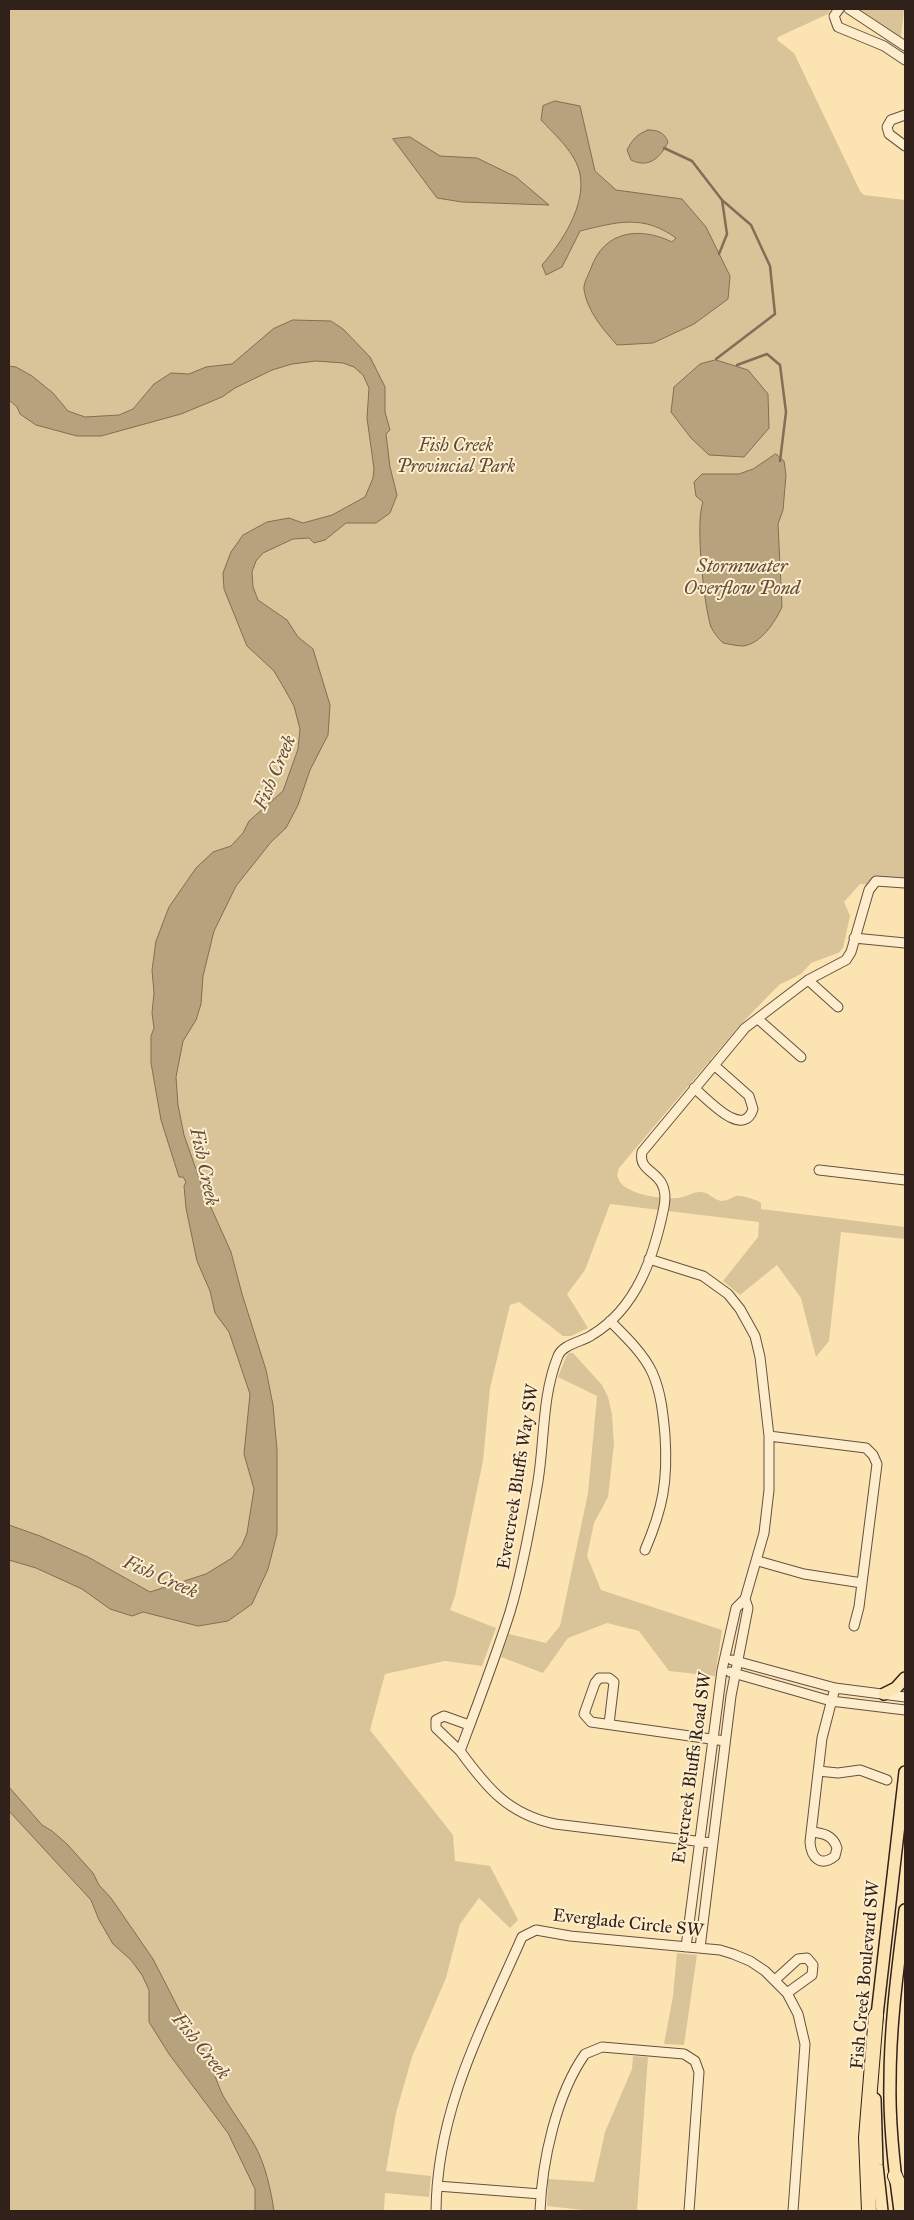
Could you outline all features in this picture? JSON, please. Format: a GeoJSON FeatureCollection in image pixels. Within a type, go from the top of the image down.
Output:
{"type":"FeatureCollection","features":[{"type":"Feature","properties":{"kind":"highway"},"geometry":{"type":"LineString","coordinates":[[869,2211],[866,2138],[876,2015]]}},
{"type":"Feature","properties":{"kind":"highway"},"geometry":{"type":"LineString","coordinates":[[895,2176],[905,2198]]}},
{"type":"Feature","properties":{"kind":"main road"},"geometry":{"type":"LineString","coordinates":[[884,1694],[896,1688],[905,1678]]}},
{"type":"Feature","properties":{"kind":"main road","name":"Fish Creek Boulevard SW"},"geometry":{"type":"LineString","coordinates":[[882,2211],[875,2122],[876,2015],[905,1772]]}},
{"type":"Feature","properties":{"kind":"main road","name":"Fish Creek Boulevard SW"},"geometry":{"type":"LineString","coordinates":[[900,2211],[890,2130],[890,2082],[893,2015],[905,1910]]}},
{"type":"Feature","properties":{"kind":"street"},"geometry":{"type":"LineString","coordinates":[[839,9],[834,16],[838,27],[884,46],[905,60]]}},
{"type":"Feature","properties":{"kind":"street"},"geometry":{"type":"LineString","coordinates":[[849,9],[905,46]]}},
{"type":"Feature","properties":{"kind":"street"},"geometry":{"type":"LineString","coordinates":[[905,115],[891,120],[887,127],[889,134],[905,146]]}},
{"type":"Feature","properties":{"kind":"street"},"geometry":{"type":"LineString","coordinates":[[714,1066],[748,1096],[753,1109],[748,1117],[735,1121],[694,1088],[745,1028],[808,980],[846,960],[851,952],[868,890],[876,881],[905,883]]}},
{"type":"Feature","properties":{"kind":"street"},"geometry":{"type":"LineString","coordinates":[[854,938],[905,943]]}},
{"type":"Feature","properties":{"kind":"street"},"geometry":{"type":"LineString","coordinates":[[808,980],[838,1007]]}},
{"type":"Feature","properties":{"kind":"street"},"geometry":{"type":"LineString","coordinates":[[758,1019],[801,1057]]}},
{"type":"Feature","properties":{"kind":"street","name":"Evercreek Bluffs Way SW"},"geometry":{"type":"LineString","coordinates":[[460,1752],[510,1612],[537,1487],[545,1405],[557,1357],[565,1348],[593,1335],[610,1321],[637,1289],[650,1259],[664,1205],[664,1188],[661,1181],[644,1166],[641,1159],[642,1152],[694,1088]]}},
{"type":"Feature","properties":{"kind":"street"},"geometry":{"type":"LineString","coordinates":[[819,1170],[905,1180]]}},
{"type":"Feature","properties":{"kind":"street","name":"Evercreek Bluffs Road SW"},"geometry":{"type":"LineString","coordinates":[[650,1259],[703,1276],[728,1294],[740,1309],[752,1330],[760,1357],[769,1436],[769,1490],[764,1533],[758,1561],[745,1599],[736,1608],[722,1670],[686,1947]]}},
{"type":"Feature","properties":{"kind":"street"},"geometry":{"type":"LineString","coordinates":[[610,1321],[629,1341],[651,1370],[663,1403],[666,1482],[656,1524],[644,1550]]}},
{"type":"Feature","properties":{"kind":"street"},"geometry":{"type":"LineString","coordinates":[[769,1436],[862,1447],[873,1454],[876,1464],[860,1607],[854,1626]]}},
{"type":"Feature","properties":{"kind":"street"},"geometry":{"type":"LineString","coordinates":[[758,1561],[804,1574],[862,1583]]}},
{"type":"Feature","properties":{"kind":"street","name":"Evercreek Bluffs Road SW"},"geometry":{"type":"LineString","coordinates":[[700,1948],[725,1741],[737,1661],[748,1608],[745,1599]]}},
{"type":"Feature","properties":{"kind":"street"},"geometry":{"type":"LineString","coordinates":[[725,1657],[835,1688],[905,1697]]}},
{"type":"Feature","properties":{"kind":"street"},"geometry":{"type":"LineString","coordinates":[[722,1670],[831,1701],[905,1710]]}},
{"type":"Feature","properties":{"kind":"street"},"geometry":{"type":"LineString","coordinates":[[609,1724],[614,1682],[608,1678],[600,1678],[595,1683],[584,1714],[591,1722],[725,1741]]}},
{"type":"Feature","properties":{"kind":"street"},"geometry":{"type":"LineString","coordinates":[[811,1832],[822,1738],[835,1688]]}},
{"type":"Feature","properties":{"kind":"street"},"geometry":{"type":"LineString","coordinates":[[469,1725],[444,1716],[436,1720],[436,1728],[460,1752],[484,1783],[503,1801],[533,1818],[555,1824],[712,1843]]}},
{"type":"Feature","properties":{"kind":"street"},"geometry":{"type":"LineString","coordinates":[[818,1771],[838,1773],[860,1770],[887,1780]]}},
{"type":"Feature","properties":{"kind":"street","name":"Everglade Circle SW"},"geometry":{"type":"LineString","coordinates":[[436,2211],[442,2146],[457,2085],[490,2006],[524,1934],[536,1930],[570,1936],[720,1950],[750,1961],[775,1980],[787,1993],[798,2014],[805,2044],[793,2211]]}},
{"type":"Feature","properties":{"kind":"street"},"geometry":{"type":"LineString","coordinates":[[775,1980],[798,1959],[807,1958],[813,1966],[812,1975],[787,1993]]}},
{"type":"Feature","properties":{"kind":"street"},"geometry":{"type":"LineString","coordinates":[[540,2211],[541,2194],[552,2130],[561,2104],[585,2054],[602,2047],[684,2054],[692,2057],[699,2072],[689,2211]]}},
{"type":"Feature","properties":{"kind":"street"},"geometry":{"type":"LineString","coordinates":[[437,2186],[541,2194]]}},
{"type":"Feature","properties":{"kind":"green space","name":"Fish Creek Provincial Park"},"geometry":{"type":"Polygon","coordinates":[[[9,9],[830,9],[828,14],[778,37],[777,40],[794,53],[860,191],[864,195],[905,200],[905,888],[860,884],[844,902],[850,916],[843,948],[838,953],[811,963],[801,974],[779,985],[739,1026],[619,1168],[618,1177],[621,1184],[629,1189],[649,1196],[678,1198],[700,1192],[721,1201],[741,1196],[761,1203],[761,1209],[905,1227],[905,1239],[841,1232],[829,1341],[816,1357],[801,1298],[777,1265],[740,1295],[723,1281],[758,1237],[759,1222],[610,1204],[585,1270],[567,1294],[588,1328],[571,1336],[563,1336],[519,1302],[510,1305],[490,1388],[483,1461],[455,1596],[450,1610],[496,1628],[482,1666],[445,1661],[385,1674],[370,1730],[453,1835],[455,1861],[490,1866],[518,1920],[510,1928],[479,1898],[460,1924],[446,1978],[412,2057],[396,2113],[386,2171],[431,2176],[429,2197],[385,2193],[384,2211],[9,2211],[9,9]]]}},
{"type":"Feature","properties":{"kind":"green space"},"geometry":{"type":"Polygon","coordinates":[[[859,9],[904,9],[901,37],[859,9]]]}},
{"type":"Feature","properties":{"kind":"green space"},"geometry":{"type":"Polygon","coordinates":[[[569,1353],[573,1353],[602,1385],[608,1397],[612,1414],[614,1444],[608,1497],[594,1523],[587,1556],[601,1590],[722,1630],[715,1676],[669,1671],[639,1631],[607,1623],[568,1638],[543,1673],[501,1657],[509,1634],[546,1643],[560,1626],[588,1493],[597,1396],[558,1377],[569,1353]]]}},
{"type":"Feature","properties":{"kind":"green space"},"geometry":{"type":"Polygon","coordinates":[[[677,1953],[697,1955],[684,2045],[664,2044],[673,1996],[677,1953]]]}},
{"type":"Feature","properties":{"kind":"green space"},"geometry":{"type":"Polygon","coordinates":[[[633,2056],[648,2057],[637,2211],[592,2211],[547,2206],[548,2179],[594,2182],[605,2132],[632,2069],[633,2056]]]}},
{"type":"Feature","properties":{"kind":"water"},"geometry":{"type":"Polygon","coordinates":[[[555,101],[580,106],[595,171],[616,190],[682,199],[706,227],[730,276],[728,299],[694,324],[653,343],[617,345],[592,313],[586,298],[584,284],[597,256],[604,246],[614,239],[635,233],[660,237],[672,242],[676,238],[664,230],[641,223],[618,223],[580,231],[562,267],[546,275],[542,265],[557,246],[571,223],[576,211],[581,186],[578,166],[570,152],[541,120],[543,106],[555,101]]]}},
{"type":"Feature","properties":{"kind":"water"},"geometry":{"type":"Polygon","coordinates":[[[648,130],[658,131],[663,134],[668,142],[654,160],[643,163],[631,160],[627,150],[629,146],[638,135],[648,130]]]}},
{"type":"Feature","properties":{"kind":"water"},"geometry":{"type":"Polygon","coordinates":[[[410,137],[440,156],[477,158],[516,177],[549,205],[462,202],[437,198],[393,139],[410,137]]]}},
{"type":"Feature","properties":{"kind":"water"},"geometry":{"type":"Polygon","coordinates":[[[293,320],[331,321],[343,329],[370,357],[385,387],[385,412],[390,430],[386,434],[390,467],[397,495],[390,513],[376,523],[346,523],[325,540],[314,543],[309,538],[293,539],[263,553],[256,561],[252,572],[253,587],[258,600],[287,620],[298,637],[313,649],[330,705],[328,735],[310,770],[298,805],[286,828],[271,842],[236,886],[214,931],[203,976],[201,1004],[196,1020],[183,1041],[176,1077],[178,1105],[184,1135],[204,1192],[231,1252],[266,1370],[273,1405],[277,1450],[277,1534],[268,1569],[252,1604],[228,1621],[198,1626],[143,1612],[132,1616],[110,1609],[82,1589],[36,1568],[9,1560],[9,1525],[88,1557],[150,1592],[206,1574],[232,1558],[242,1545],[247,1533],[254,1489],[244,1454],[250,1394],[229,1332],[215,1313],[210,1291],[197,1261],[186,1208],[184,1186],[186,1182],[183,1177],[179,1177],[161,1120],[151,1063],[151,1036],[154,1028],[152,970],[156,941],[169,907],[196,868],[213,852],[231,846],[243,833],[249,821],[283,791],[298,749],[300,729],[294,706],[274,671],[247,646],[224,589],[223,573],[231,552],[243,535],[267,522],[289,518],[303,523],[332,515],[365,497],[373,478],[374,469],[367,418],[369,388],[363,375],[354,367],[343,363],[316,361],[292,364],[272,370],[235,388],[222,397],[181,414],[101,436],[77,436],[36,425],[20,414],[17,407],[9,400],[9,366],[16,367],[32,376],[53,393],[68,411],[85,417],[119,415],[133,409],[154,384],[171,373],[189,374],[206,367],[232,364],[273,329],[293,320]]]}},
{"type":"Feature","properties":{"kind":"water"},"geometry":{"type":"Polygon","coordinates":[[[716,360],[748,370],[768,394],[769,428],[744,457],[709,455],[691,438],[671,412],[674,387],[700,364],[716,360]]]}},
{"type":"Feature","properties":{"kind":"water","name":"Stormwater Overflow Pond"},"geometry":{"type":"Polygon","coordinates":[[[776,454],[784,461],[786,475],[783,510],[778,524],[782,607],[767,631],[756,641],[743,646],[723,643],[712,629],[708,616],[700,545],[703,502],[696,496],[694,482],[702,474],[739,474],[753,469],[776,454]]]}},
{"type":"Feature","properties":{"kind":"water","name":"Fish Creek"},"geometry":{"type":"Polygon","coordinates":[[[9,1787],[42,1825],[67,1844],[93,1873],[99,1885],[111,1898],[153,1959],[193,2037],[204,2050],[225,2099],[258,2151],[267,2177],[274,2211],[255,2211],[255,2189],[228,2133],[169,2054],[149,2022],[149,1990],[142,1975],[131,1960],[113,1944],[99,1920],[91,1900],[9,1811],[9,1787]]]}},
{"type":"Feature","properties":{"kind":"waterway"},"geometry":{"type":"LineString","coordinates":[[664,148],[692,161],[722,200],[727,234],[719,254]]}},
{"type":"Feature","properties":{"kind":"waterway"},"geometry":{"type":"LineString","coordinates":[[716,359],[775,314],[770,266],[751,225],[722,200]]}},
{"type":"Feature","properties":{"kind":"waterway"},"geometry":{"type":"LineString","coordinates":[[737,365],[767,354],[780,365],[786,412],[780,461]]}}]}
